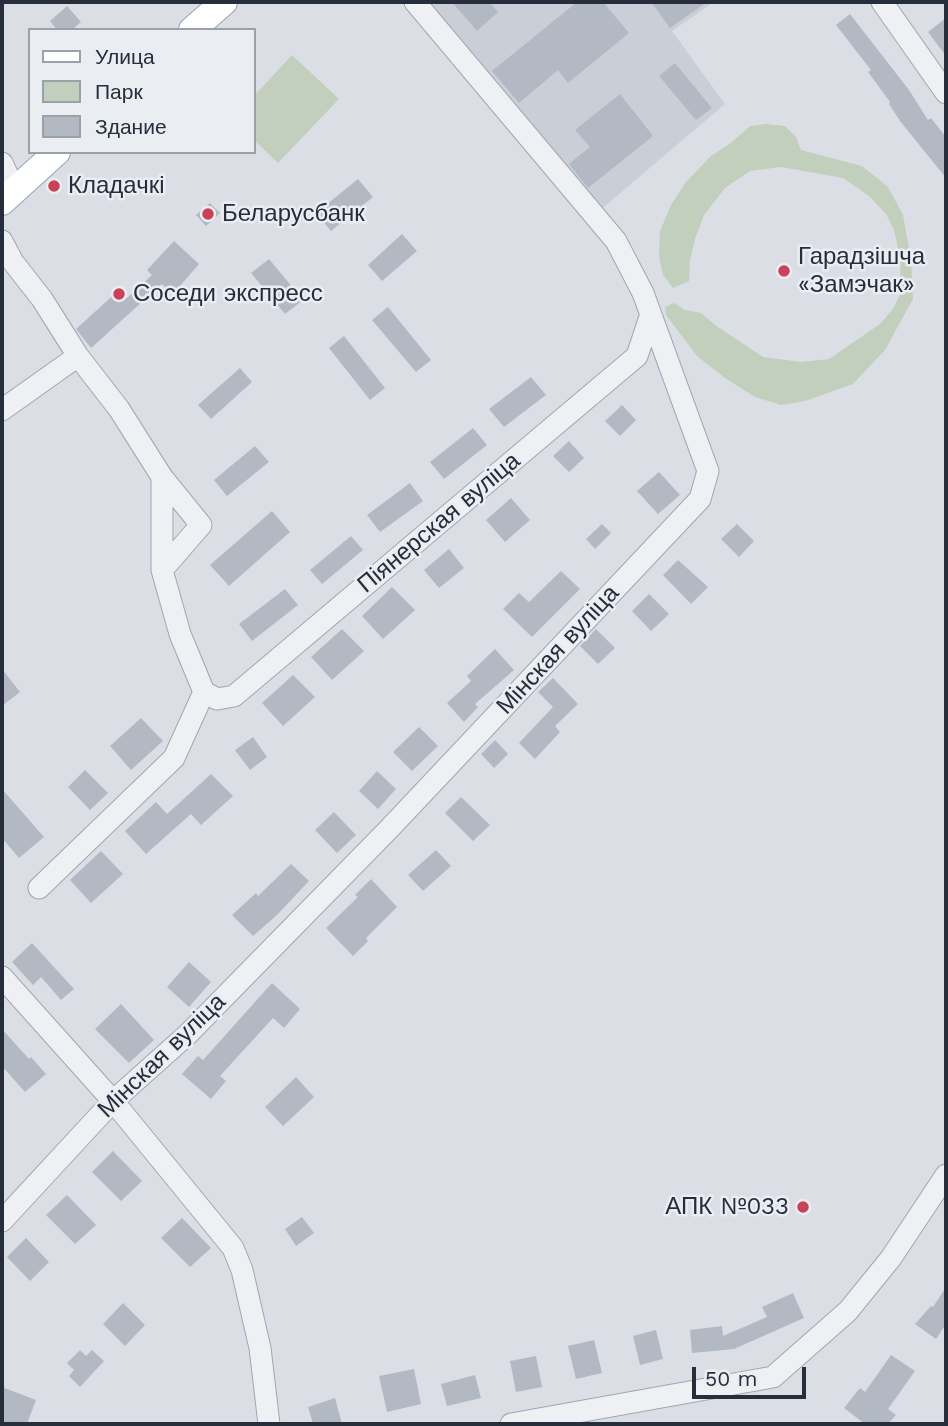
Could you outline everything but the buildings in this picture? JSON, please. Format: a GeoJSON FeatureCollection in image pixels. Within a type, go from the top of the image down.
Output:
{"type":"FeatureCollection","features":[{"type":"Feature","properties":{"kind":"main road"},"geometry":{"type":"LineString","coordinates":[[194,28],[224,2]]}},
{"type":"Feature","properties":{"kind":"main road"},"geometry":{"type":"LineString","coordinates":[[8,196],[55,154]]}},
{"type":"Feature","properties":{"kind":"street","name":"Мінская вуліца"},"geometry":{"type":"LineString","coordinates":[[2,1221],[113,1101],[188,1034],[388,830],[700,499],[708,471],[643,293],[616,241],[415,2]]}},
{"type":"Feature","properties":{"kind":"street"},"geometry":{"type":"LineString","coordinates":[[881,2],[946,93]]}},
{"type":"Feature","properties":{"kind":"street"},"geometry":{"type":"LineString","coordinates":[[2,163],[8,196]]}},
{"type":"Feature","properties":{"kind":"street"},"geometry":{"type":"LineString","coordinates":[[2,241],[78,356],[119,409],[163,477],[201,525],[163,570]]}},
{"type":"Feature","properties":{"kind":"street","name":"Піянерская вуліца"},"geometry":{"type":"LineString","coordinates":[[204,692],[217,699],[234,696],[637,356],[650,317]]}},
{"type":"Feature","properties":{"kind":"street"},"geometry":{"type":"LineString","coordinates":[[2,410],[78,356]]}},
{"type":"Feature","properties":{"kind":"street"},"geometry":{"type":"LineString","coordinates":[[39,888],[174,758],[204,692],[180,634],[163,570],[163,477]]}},
{"type":"Feature","properties":{"kind":"street"},"geometry":{"type":"LineString","coordinates":[[2,977],[113,1101],[233,1248],[242,1270],[260,1348],[269,1424]]}},
{"type":"Feature","properties":{"kind":"street"},"geometry":{"type":"LineString","coordinates":[[511,1424],[773,1377],[848,1311],[891,1258],[946,1175]]}},
{"type":"Feature","properties":{"kind":"shaded area"},"geometry":{"type":"Polygon","coordinates":[[[429,2],[714,2],[672,31],[725,104],[598,212],[429,2]]]}},
{"type":"Feature","properties":{"kind":"green space"},"geometry":{"type":"Polygon","coordinates":[[[292,55],[339,99],[278,163],[256,142],[256,94],[292,55]]]}},
{"type":"Feature","properties":{"kind":"green space"},"geometry":{"type":"Polygon","coordinates":[[[750,126],[785,126],[796,137],[801,150],[862,166],[888,187],[903,215],[911,260],[913,299],[885,350],[853,384],[805,401],[781,405],[755,397],[697,356],[666,315],[665,307],[674,303],[685,310],[701,313],[763,357],[801,362],[829,359],[880,324],[893,309],[901,293],[900,257],[894,230],[886,214],[869,196],[843,178],[781,167],[750,171],[725,188],[704,215],[690,260],[689,281],[673,288],[663,275],[659,256],[660,231],[671,205],[686,182],[711,156],[750,126]]]}},
{"type":"Feature","properties":{"kind":"place","name":"Кладачкі"},"geometry":{"type":"Point","coordinates":[54,186]}},
{"type":"Feature","properties":{"kind":"place","name":"Беларусбанк"},"geometry":{"type":"Point","coordinates":[208,214]}},
{"type":"Feature","properties":{"kind":"place","name":"Гарадзішча «Замэчак»"},"geometry":{"type":"Point","coordinates":[784,271]}},
{"type":"Feature","properties":{"kind":"place","name":"Соседи экспресс"},"geometry":{"type":"Point","coordinates":[119,294]}},
{"type":"Feature","properties":{"kind":"place","name":"АПК №033"},"geometry":{"type":"Point","coordinates":[803,1207]}}]}
